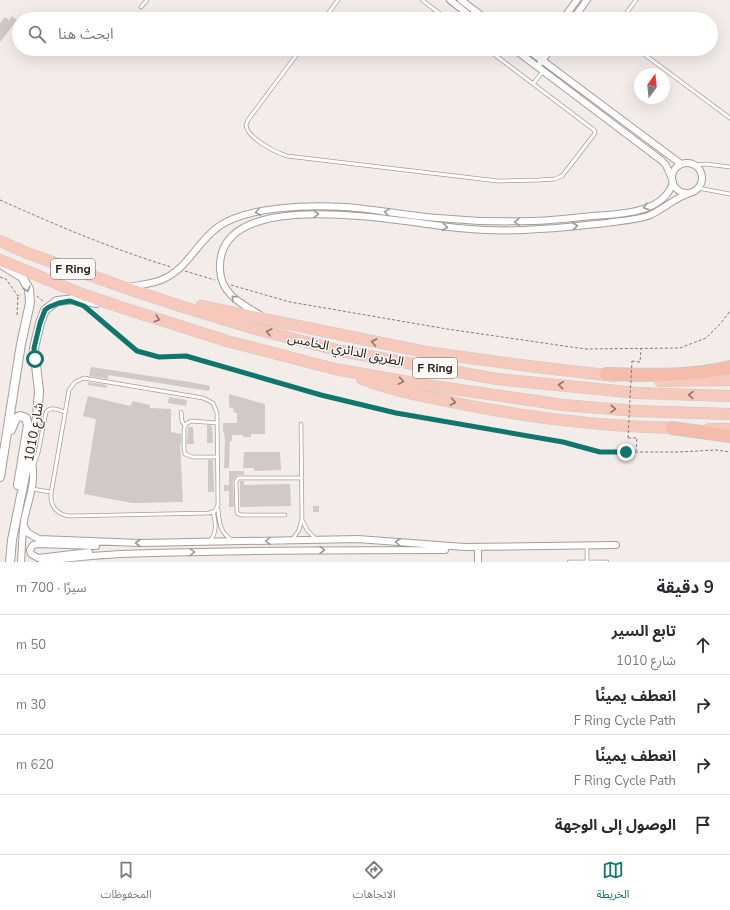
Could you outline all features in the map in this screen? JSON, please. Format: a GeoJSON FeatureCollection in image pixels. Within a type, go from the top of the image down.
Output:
{"type":"FeatureCollection","features":[{"type":"Feature","properties":{"kind":"highway","name":"الطريق الدائري الخامس"},"geometry":{"type":"LineString","coordinates":[[0,240],[27,252],[147,296],[252,328],[341,351],[497,379],[637,393],[730,396]]}},
{"type":"Feature","properties":{"kind":"highway","name":"الطريق الدائري الخامس"},"geometry":{"type":"LineString","coordinates":[[0,260],[82,294],[120,307],[227,341],[335,369],[420,384],[563,405],[636,411],[730,414]]}},
{"type":"Feature","properties":{"kind":"highway"},"geometry":{"type":"LineString","coordinates":[[147,296],[426,352],[657,381],[730,380]]}},
{"type":"Feature","properties":{"kind":"highway"},"geometry":{"type":"LineString","coordinates":[[606,374],[685,374],[713,371],[730,367]]}},
{"type":"Feature","properties":{"kind":"highway"},"geometry":{"type":"LineString","coordinates":[[335,369],[394,390],[502,412],[561,421],[604,425],[730,429]]}},
{"type":"Feature","properties":{"kind":"highway"},"geometry":{"type":"LineString","coordinates":[[672,428],[730,436]]}},
{"type":"Feature","properties":{"kind":"street"},"geometry":{"type":"LineString","coordinates":[[450,0],[465,12]]}},
{"type":"Feature","properties":{"kind":"street"},"geometry":{"type":"LineString","coordinates":[[461,0],[477,12]]}},
{"type":"Feature","properties":{"kind":"street"},"geometry":{"type":"LineString","coordinates":[[568,12],[577,0]]}},
{"type":"Feature","properties":{"kind":"street"},"geometry":{"type":"LineString","coordinates":[[578,12],[587,0]]}},
{"type":"Feature","properties":{"kind":"street"},"geometry":{"type":"LineString","coordinates":[[523,56],[661,160],[666,165],[672,181],[680,191],[690,193]]}},
{"type":"Feature","properties":{"kind":"street"},"geometry":{"type":"LineString","coordinates":[[530,61],[534,56]]}},
{"type":"Feature","properties":{"kind":"street"},"geometry":{"type":"LineString","coordinates":[[536,56],[681,164]]}},
{"type":"Feature","properties":{"kind":"street"},"geometry":{"type":"LineString","coordinates":[[537,67],[545,56]]}},
{"type":"Feature","properties":{"kind":"street"},"geometry":{"type":"LineString","coordinates":[[123,287],[161,280],[179,269],[202,241],[218,226],[239,217],[272,210],[344,207],[471,221],[501,222],[562,220],[610,215],[647,208],[665,197],[670,190],[675,169],[681,164],[688,163],[695,165],[700,169],[703,177],[702,183],[698,188],[679,197],[655,212],[641,218],[587,225],[540,229],[465,229],[338,214],[295,215],[274,218],[248,225],[237,231],[229,239],[223,250],[220,262],[220,273],[223,283],[235,299],[267,319]]}},
{"type":"Feature","properties":{"kind":"street"},"geometry":{"type":"LineString","coordinates":[[272,210],[274,218]]}},
{"type":"Feature","properties":{"kind":"street"},"geometry":{"type":"LineString","coordinates":[[0,264],[22,277],[29,289]]}},
{"type":"Feature","properties":{"kind":"street","name":"شارع 1010"},"geometry":{"type":"LineString","coordinates":[[0,477],[19,350],[30,303],[29,289]]}},
{"type":"Feature","properties":{"kind":"street"},"geometry":{"type":"LineString","coordinates":[[49,307],[57,301],[76,299],[120,307]]}},
{"type":"Feature","properties":{"kind":"street","name":"شارع 1010"},"geometry":{"type":"LineString","coordinates":[[10,562],[12,540],[38,404],[39,391],[34,348],[40,323],[45,310],[49,307]]}},
{"type":"Feature","properties":{"kind":"street"},"geometry":{"type":"LineString","coordinates":[[0,482],[14,420],[22,416],[27,420],[28,425],[14,506],[12,540]]}},
{"type":"Feature","properties":{"kind":"street"},"geometry":{"type":"LineString","coordinates":[[20,562],[24,526],[32,489],[33,467],[30,452]]}},
{"type":"Feature","properties":{"kind":"street"},"geometry":{"type":"LineString","coordinates":[[24,526],[28,533],[39,539],[119,543],[370,539],[464,547],[616,544]]}},
{"type":"Feature","properties":{"kind":"street"},"geometry":{"type":"LineString","coordinates":[[118,554],[101,552],[38,558],[31,554],[30,550],[33,545],[38,544],[90,546],[119,543]]}},
{"type":"Feature","properties":{"kind":"street"},"geometry":{"type":"LineString","coordinates":[[42,562],[68,558],[118,554],[261,551],[452,550],[464,547]]}},
{"type":"Feature","properties":{"kind":"street"},"geometry":{"type":"LineString","coordinates":[[478,547],[478,562]]}},
{"type":"Feature","properties":{"kind":"lane"},"geometry":{"type":"LineString","coordinates":[[141,7],[147,0]]}},
{"type":"Feature","properties":{"kind":"lane"},"geometry":{"type":"LineString","coordinates":[[329,12],[338,0]]}},
{"type":"Feature","properties":{"kind":"lane"},"geometry":{"type":"LineString","coordinates":[[422,0],[438,12]]}},
{"type":"Feature","properties":{"kind":"lane"},"geometry":{"type":"LineString","coordinates":[[627,12],[636,0]]}},
{"type":"Feature","properties":{"kind":"lane"},"geometry":{"type":"LineString","coordinates":[[296,56],[248,120],[246,125],[247,131],[252,136],[271,149],[287,156],[498,181],[519,182],[559,178],[565,174],[593,136],[594,131],[496,56]]}},
{"type":"Feature","properties":{"kind":"lane"},"geometry":{"type":"LineString","coordinates":[[646,56],[730,118]]}},
{"type":"Feature","properties":{"kind":"lane"},"geometry":{"type":"LineString","coordinates":[[533,84],[543,71]]}},
{"type":"Feature","properties":{"kind":"lane"},"geometry":{"type":"LineString","coordinates":[[695,165],[706,164],[730,167]]}},
{"type":"Feature","properties":{"kind":"lane"},"geometry":{"type":"LineString","coordinates":[[698,188],[730,194]]}},
{"type":"Feature","properties":{"kind":"lane"},"geometry":{"type":"LineString","coordinates":[[218,507],[213,512],[66,515],[57,511],[54,508],[51,499],[51,492],[65,412],[72,386],[79,379],[88,378],[207,399],[213,404],[216,410],[219,522],[222,531],[227,537],[234,541]]}},
{"type":"Feature","properties":{"kind":"lane"},"geometry":{"type":"LineString","coordinates":[[33,467],[38,453],[46,412],[53,408],[65,412]]}},
{"type":"Feature","properties":{"kind":"lane"},"geometry":{"type":"LineString","coordinates":[[181,412],[182,421],[185,426],[184,449],[187,456],[217,457]]}},
{"type":"Feature","properties":{"kind":"lane"},"geometry":{"type":"LineString","coordinates":[[185,426],[191,421],[216,423]]}},
{"type":"Feature","properties":{"kind":"lane"},"geometry":{"type":"LineString","coordinates":[[292,540],[299,530],[302,518],[301,424]]}},
{"type":"Feature","properties":{"kind":"lane"},"geometry":{"type":"LineString","coordinates":[[285,515],[241,515],[237,513],[236,482],[238,478],[302,478]]}},
{"type":"Feature","properties":{"kind":"lane"},"geometry":{"type":"LineString","coordinates":[[32,489],[51,492]]}},
{"type":"Feature","properties":{"kind":"lane"},"geometry":{"type":"LineString","coordinates":[[209,542],[216,528],[213,512]]}},
{"type":"Feature","properties":{"kind":"lane"},"geometry":{"type":"LineString","coordinates":[[302,518],[307,530],[317,540]]}},
{"type":"Feature","properties":{"kind":"lane"},"geometry":{"type":"LineString","coordinates":[[587,545],[587,562]]}},
{"type":"Feature","properties":{"kind":"lane"},"geometry":{"type":"LineString","coordinates":[[569,562],[607,562]]}},
{"type":"Feature","properties":{"kind":"path"},"geometry":{"type":"LineString","coordinates":[[0,200],[72,232],[144,259],[223,283],[290,302],[447,329],[585,349],[680,348],[706,338],[721,323],[730,311]]}},
{"type":"Feature","properties":{"kind":"path"},"geometry":{"type":"LineString","coordinates":[[0,277],[6,279],[18,296],[17,315]]}},
{"type":"Feature","properties":{"kind":"path"},"geometry":{"type":"LineString","coordinates":[[18,296],[29,289],[49,307]]}},
{"type":"Feature","properties":{"kind":"path"},"geometry":{"type":"LineString","coordinates":[[84,306],[137,351],[159,357],[186,356],[321,395],[396,413],[563,442],[600,452],[678,452],[716,450],[730,452]]}},
{"type":"Feature","properties":{"kind":"path"},"geometry":{"type":"LineString","coordinates":[[636,452],[637,438],[628,438],[632,361],[640,362],[641,349]]}},
{"type":"Feature","properties":{"kind":"building"},"geometry":{"type":"Polygon","coordinates":[[[12,16],[12,26],[0,42],[0,23],[5,17],[9,20],[12,16]]]}},
{"type":"Feature","properties":{"kind":"building"},"geometry":{"type":"Polygon","coordinates":[[[91,367],[210,386],[209,391],[108,375],[108,379],[89,376],[91,367]]]}},
{"type":"Feature","properties":{"kind":"building"},"geometry":{"type":"Polygon","coordinates":[[[88,382],[107,385],[106,388],[88,385],[88,382]]]}},
{"type":"Feature","properties":{"kind":"building"},"geometry":{"type":"Polygon","coordinates":[[[229,394],[265,404],[265,434],[251,434],[251,437],[232,435],[232,441],[230,441],[229,468],[224,468],[225,441],[223,423],[237,423],[237,413],[233,412],[234,409],[229,407],[229,394]]]}},
{"type":"Feature","properties":{"kind":"building"},"geometry":{"type":"Polygon","coordinates":[[[88,396],[130,406],[133,401],[150,405],[150,408],[171,409],[171,432],[181,434],[180,444],[183,502],[132,503],[84,494],[96,419],[83,416],[88,396]]]}},
{"type":"Feature","properties":{"kind":"building"},"geometry":{"type":"Polygon","coordinates":[[[169,397],[187,400],[186,406],[168,403],[169,397]]]}},
{"type":"Feature","properties":{"kind":"building"},"geometry":{"type":"Polygon","coordinates":[[[207,425],[212,426],[213,443],[207,443],[207,425]]]}},
{"type":"Feature","properties":{"kind":"building"},"geometry":{"type":"Polygon","coordinates":[[[188,427],[193,427],[194,444],[187,444],[188,427]]]}},
{"type":"Feature","properties":{"kind":"building"},"geometry":{"type":"Polygon","coordinates":[[[244,452],[280,452],[281,470],[254,471],[254,468],[243,468],[244,452]]]}},
{"type":"Feature","properties":{"kind":"building"},"geometry":{"type":"Polygon","coordinates":[[[208,460],[213,460],[214,492],[208,492],[208,460]]]}},
{"type":"Feature","properties":{"kind":"building"},"geometry":{"type":"Polygon","coordinates":[[[229,471],[244,471],[244,475],[237,475],[233,481],[234,507],[229,507],[229,491],[224,491],[224,485],[229,485],[229,471]]]}},
{"type":"Feature","properties":{"kind":"building"},"geometry":{"type":"Polygon","coordinates":[[[240,481],[244,481],[244,485],[290,484],[291,506],[240,507],[240,481]]]}},
{"type":"Feature","properties":{"kind":"building"},"geometry":{"type":"Polygon","coordinates":[[[313,506],[319,506],[319,512],[313,512],[313,506]]]}},
{"type":"Feature","properties":{"kind":"route"},"geometry":{"type":"LineString","coordinates":[[35,359],[34,348],[45,310],[59,303],[70,301],[84,306],[137,351],[159,357],[186,356],[321,395],[396,413],[563,442],[600,452],[626,452]]}}]}
